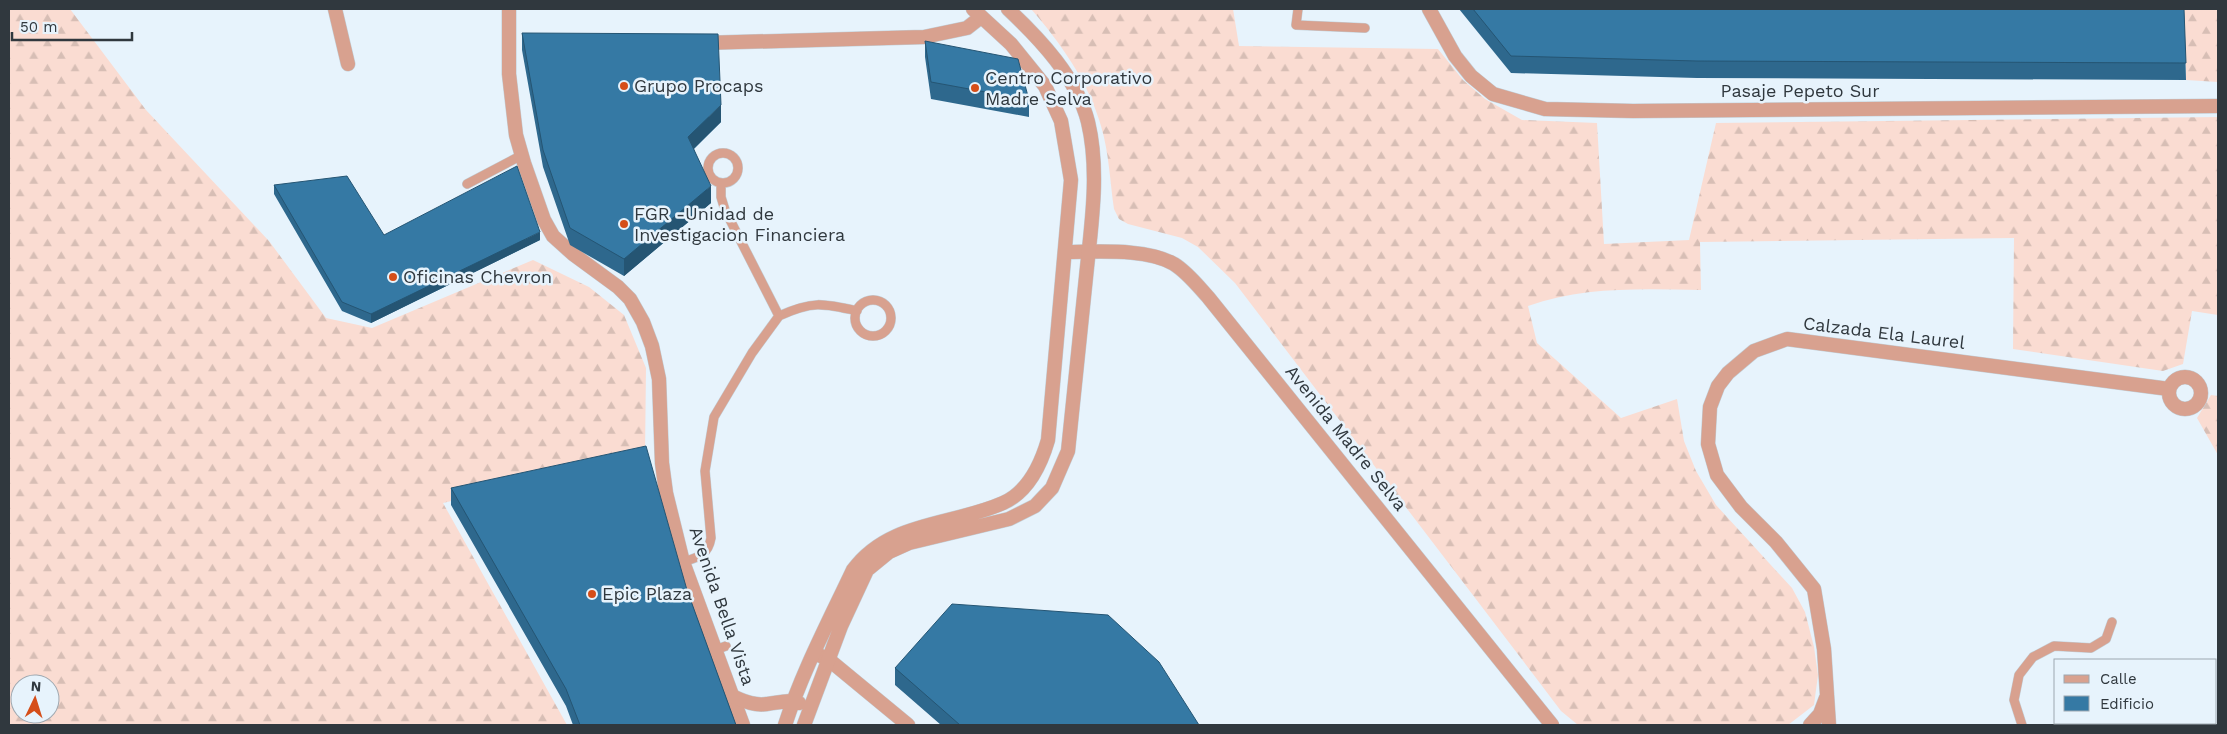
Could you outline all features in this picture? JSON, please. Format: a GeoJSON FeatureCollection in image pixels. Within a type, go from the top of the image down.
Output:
{"type":"FeatureCollection","features":[{"type":"Feature","properties":{"kind":"street"},"geometry":{"type":"LineString","coordinates":[[335,9],[348,64]]}},
{"type":"Feature","properties":{"kind":"street","name":"Avenida Bella Vista"},"geometry":{"type":"LineString","coordinates":[[509,9],[513,36],[509,74],[515,126],[522,155],[544,220],[554,236],[573,254],[618,287],[630,299],[643,322],[652,346],[659,379],[662,463],[666,494],[684,562],[684,579],[720,648],[727,700],[743,725]]}},
{"type":"Feature","properties":{"kind":"street"},"geometry":{"type":"LineString","coordinates":[[804,725],[828,659],[867,570],[889,552],[909,543],[1009,519],[1035,506],[1052,488],[1068,451],[1088,252],[1093,154],[1088,121],[1074,86],[1056,60],[1008,9]]}},
{"type":"Feature","properties":{"kind":"street","name":"Pasaje Pepeto Sur"},"geometry":{"type":"LineString","coordinates":[[1429,9],[1455,56],[1471,76],[1493,94],[1545,109],[1633,111],[2218,106]]}},
{"type":"Feature","properties":{"kind":"street"},"geometry":{"type":"LineString","coordinates":[[692,42],[924,37],[967,28],[977,13],[1022,57],[1045,86],[1055,104],[1061,121],[1072,180],[1048,440],[1034,474],[1023,488],[1004,503],[902,532],[871,550],[853,570],[793,700],[785,725]]}},
{"type":"Feature","properties":{"kind":"street","name":"Avenida Madre Selva"},"geometry":{"type":"LineString","coordinates":[[1066,252],[1159,257],[1176,265],[1188,276],[1208,297],[1552,725]]}},
{"type":"Feature","properties":{"kind":"street","name":"Calzada Ela Laurel"},"geometry":{"type":"LineString","coordinates":[[1829,725],[1828,692],[1814,589],[1776,542],[1741,507],[1717,475],[1708,444],[1710,407],[1718,386],[1728,373],[1754,351],[1787,339],[2169,389]]}},
{"type":"Feature","properties":{"kind":"street"},"geometry":{"type":"LineString","coordinates":[[814,653],[828,659],[908,725]]}},
{"type":"Feature","properties":{"kind":"street"},"geometry":{"type":"LineString","coordinates":[[1810,725],[1820,714],[1828,692]]}},
{"type":"Feature","properties":{"kind":"street"},"geometry":{"type":"LineString","coordinates":[[727,700],[765,705],[793,700],[811,707]]}},
{"type":"Feature","properties":{"kind":"lane"},"geometry":{"type":"LineString","coordinates":[[1298,9],[1296,25],[1365,28]]}},
{"type":"Feature","properties":{"kind":"lane"},"geometry":{"type":"LineString","coordinates":[[466,184],[522,155]]}},
{"type":"Feature","properties":{"kind":"lane"},"geometry":{"type":"LineString","coordinates":[[721,183],[721,197],[729,219],[779,316]]}},
{"type":"Feature","properties":{"kind":"lane"},"geometry":{"type":"LineString","coordinates":[[871,300],[883,303],[890,312],[890,324],[883,334],[866,335],[858,328],[855,316],[857,311],[865,302],[871,300]]}},
{"type":"Feature","properties":{"kind":"lane"},"geometry":{"type":"LineString","coordinates":[[684,562],[704,555],[709,547],[711,538],[705,471],[714,418],[752,353],[779,316],[801,306],[826,304],[857,311]]}},
{"type":"Feature","properties":{"kind":"lane"},"geometry":{"type":"LineString","coordinates":[[2022,725],[2014,700],[2019,675],[2033,657],[2054,646],[2092,648],[2106,639],[2112,622]]}},
{"type":"Feature","properties":{"kind":"green space"},"geometry":{"type":"Polygon","coordinates":[[[9,9],[70,9],[146,110],[269,241],[326,318],[372,328],[533,260],[589,287],[624,315],[646,368],[645,455],[443,503],[567,725],[9,725],[9,9]]]}},
{"type":"Feature","properties":{"kind":"green space"},"geometry":{"type":"Polygon","coordinates":[[[1031,9],[1233,9],[1239,46],[1438,49],[1463,80],[1485,99],[1522,120],[1597,123],[1604,244],[1689,240],[1716,123],[2218,117],[2218,315],[2192,311],[2183,364],[2163,371],[2013,349],[2014,238],[1700,242],[1701,290],[1636,289],[1592,292],[1570,295],[1528,306],[1537,343],[1621,418],[1677,399],[1684,441],[1696,471],[1716,505],[1792,588],[1805,612],[1814,647],[1818,675],[1814,705],[1788,725],[1578,725],[1561,711],[1235,283],[1198,247],[1182,238],[1128,224],[1119,219],[1114,209],[1106,146],[1096,110],[1081,79],[1063,49],[1031,9]]]}},
{"type":"Feature","properties":{"kind":"green space"},"geometry":{"type":"Polygon","coordinates":[[[2184,9],[2218,9],[2218,82],[2186,80],[2184,9]]]}},
{"type":"Feature","properties":{"kind":"green space"},"geometry":{"type":"Polygon","coordinates":[[[2211,395],[2218,396],[2218,455],[2197,418],[2211,395]]]}},
{"type":"Feature","properties":{"kind":"building"},"geometry":{"type":"Polygon","coordinates":[[[1473,9],[2184,9],[2186,63],[1697,61],[1511,56],[1473,9]]]}},
{"type":"Feature","properties":{"kind":"building"},"geometry":{"type":"Polygon","coordinates":[[[522,33],[718,34],[721,105],[688,137],[711,186],[624,259],[570,228],[543,150],[522,33]]]}},
{"type":"Feature","properties":{"kind":"building"},"geometry":{"type":"Polygon","coordinates":[[[925,41],[1018,59],[1029,100],[931,82],[925,41]]]}},
{"type":"Feature","properties":{"kind":"building","name":"Oficinas Chevron"},"geometry":{"type":"Polygon","coordinates":[[[517,166],[540,232],[371,314],[342,302],[274,185],[347,176],[384,235],[517,166]]]}},
{"type":"Feature","properties":{"kind":"building","name":"Epic Plaza"},"geometry":{"type":"Polygon","coordinates":[[[646,446],[687,590],[736,725],[580,725],[566,689],[451,488],[646,446]]]}},
{"type":"Feature","properties":{"kind":"building"},"geometry":{"type":"Polygon","coordinates":[[[952,604],[1108,615],[1159,662],[1199,725],[960,725],[895,668],[952,604]]]}},
{"type":"Feature","properties":{"kind":"place","name":"Grupo Procaps"},"geometry":{"type":"Point","coordinates":[624,86]}},
{"type":"Feature","properties":{"kind":"place","name":"Centro Corporativo Madre Selva"},"geometry":{"type":"Point","coordinates":[975,88]}},
{"type":"Feature","properties":{"kind":"place","name":"FGR -Unidad de Investigacion Financiera"},"geometry":{"type":"Point","coordinates":[624,224]}},
{"type":"Feature","properties":{"kind":"place","name":"Oficinas Chevron"},"geometry":{"type":"Point","coordinates":[393,277]}},
{"type":"Feature","properties":{"kind":"place","name":"Epic Plaza"},"geometry":{"type":"Point","coordinates":[592,594]}}]}
